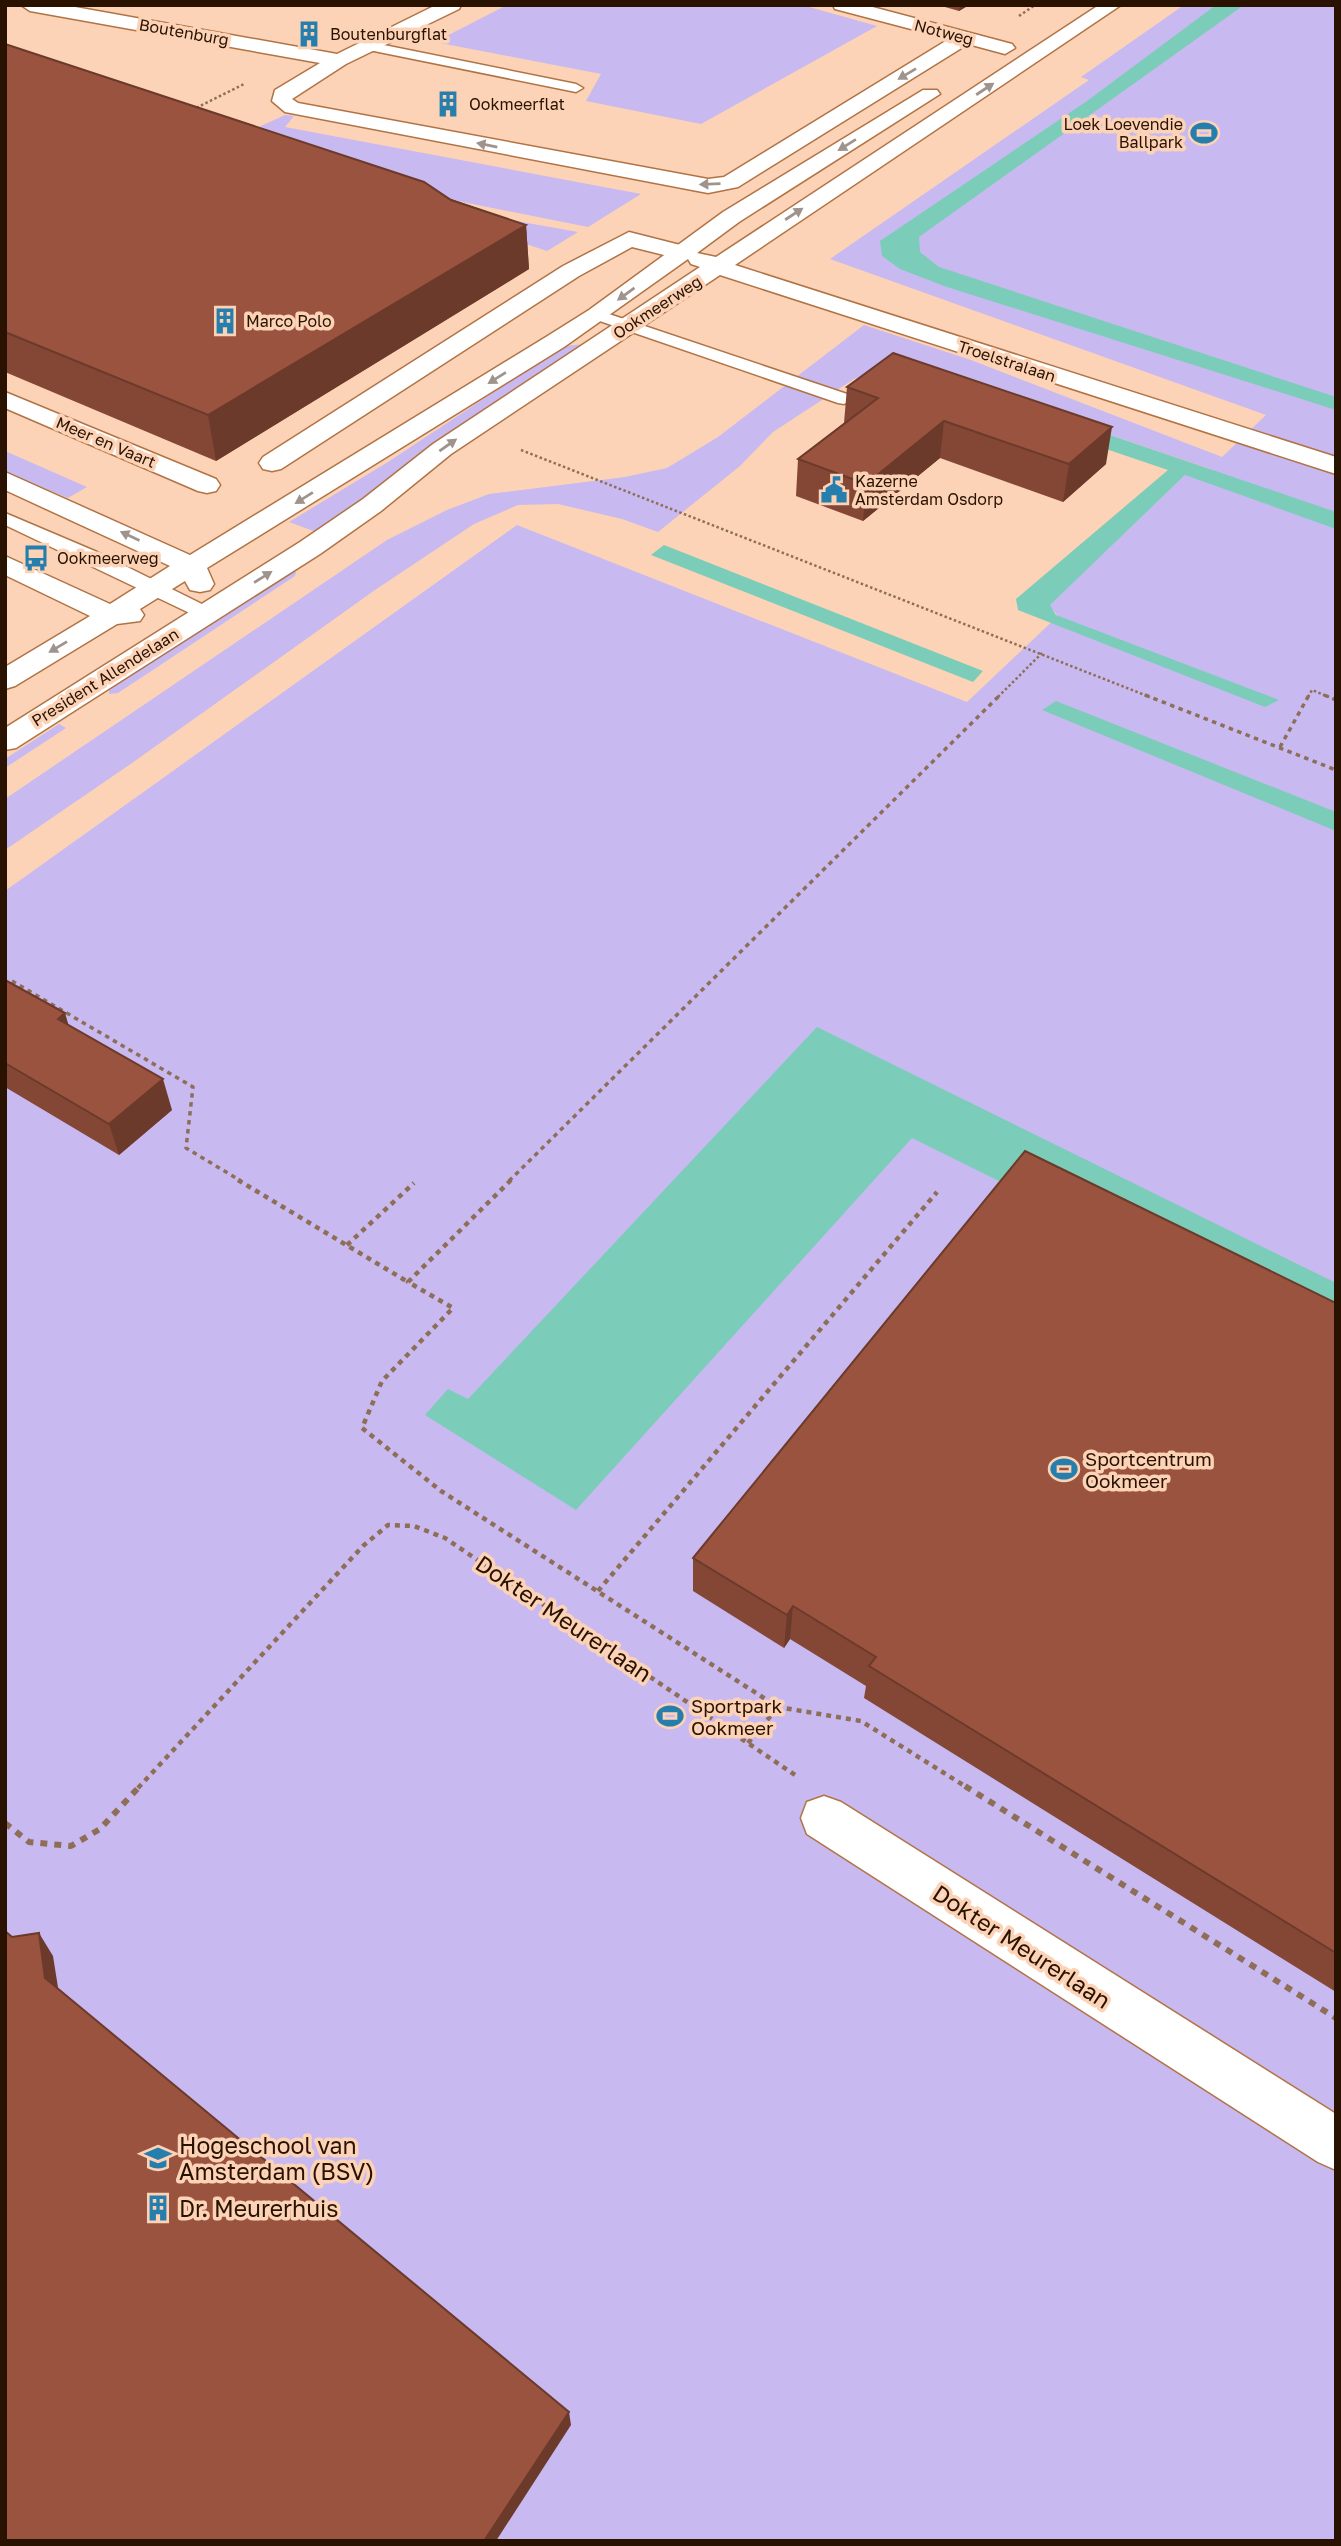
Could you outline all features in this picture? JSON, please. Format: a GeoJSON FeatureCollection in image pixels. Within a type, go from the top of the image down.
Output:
{"type":"FeatureCollection","features":[{"type":"Feature","properties":{"kind":"street","name":"Boutenburg"},"geometry":{"type":"LineString","coordinates":[[30,5],[339,60]]}},
{"type":"Feature","properties":{"kind":"street"},"geometry":{"type":"LineString","coordinates":[[452,5],[339,60],[282,94],[282,101],[292,108],[708,187],[730,182],[965,38]]}},
{"type":"Feature","properties":{"kind":"street","name":"Notweg"},"geometry":{"type":"LineString","coordinates":[[842,5],[1005,48]]}},
{"type":"Feature","properties":{"kind":"street","name":"Ookmeerweg"},"geometry":{"type":"LineString","coordinates":[[205,614],[310,548],[372,505],[442,449],[1112,5]]}},
{"type":"Feature","properties":{"kind":"street"},"geometry":{"type":"LineString","coordinates":[[981,63],[1024,36]]}},
{"type":"Feature","properties":{"kind":"street","name":"Ookmeerweg"},"geometry":{"type":"LineString","coordinates":[[192,566],[597,315],[737,213],[945,85]]}},
{"type":"Feature","properties":{"kind":"street","name":"Ookmeerweg"},"geometry":{"type":"LineString","coordinates":[[272,463],[570,271],[629,239],[680,252]]}},
{"type":"Feature","properties":{"kind":"street","name":"Troelstralaan"},"geometry":{"type":"LineString","coordinates":[[680,252],[718,267],[1336,466]]}},
{"type":"Feature","properties":{"kind":"street","name":"Meer en Vaart"},"geometry":{"type":"LineString","coordinates":[[5,399],[207,485]]}},
{"type":"Feature","properties":{"kind":"street"},"geometry":{"type":"LineString","coordinates":[[5,480],[192,566],[198,578],[205,614],[111,615],[5,564]]}},
{"type":"Feature","properties":{"kind":"street"},"geometry":{"type":"LineString","coordinates":[[5,680],[192,566]]}},
{"type":"Feature","properties":{"kind":"street","name":"President Allendelaan"},"geometry":{"type":"LineString","coordinates":[[5,741],[205,614]]}},
{"type":"Feature","properties":{"kind":"street","name":"Dokter Meurerlaan"},"geometry":{"type":"LineString","coordinates":[[824,1818],[1336,2144]]}},
{"type":"Feature","properties":{"kind":"lane"},"geometry":{"type":"LineString","coordinates":[[369,46],[576,88]]}},
{"type":"Feature","properties":{"kind":"lane"},"geometry":{"type":"LineString","coordinates":[[597,315],[844,400]]}},
{"type":"Feature","properties":{"kind":"lane"},"geometry":{"type":"LineString","coordinates":[[5,517],[205,614]]}},
{"type":"Feature","properties":{"kind":"path"},"geometry":{"type":"LineString","coordinates":[[182,115],[306,54]]}},
{"type":"Feature","properties":{"kind":"path"},"geometry":{"type":"LineString","coordinates":[[521,450],[1336,770]]}},
{"type":"Feature","properties":{"kind":"path"},"geometry":{"type":"LineString","coordinates":[[408,1282],[1042,653]]}},
{"type":"Feature","properties":{"kind":"path"},"geometry":{"type":"LineString","coordinates":[[1280,747],[1312,690],[1336,699]]}},
{"type":"Feature","properties":{"kind":"path"},"geometry":{"type":"LineString","coordinates":[[12,981],[193,1087],[186,1148],[453,1308],[382,1381],[362,1428],[441,1491],[778,1707],[861,1721],[1336,2018]]}},
{"type":"Feature","properties":{"kind":"path"},"geometry":{"type":"LineString","coordinates":[[347,1245],[414,1183]]}},
{"type":"Feature","properties":{"kind":"path"},"geometry":{"type":"LineString","coordinates":[[598,1591],[937,1192]]}},
{"type":"Feature","properties":{"kind":"path","name":"Dokter Meurerlaan"},"geometry":{"type":"LineString","coordinates":[[5,1823],[29,1842],[71,1846],[100,1829],[363,1546],[388,1525],[414,1526],[445,1538],[800,1777],[824,1818]]}},
{"type":"Feature","properties":{"kind":"path"},"geometry":{"type":"LineString","coordinates":[[748,1743],[778,1707]]}},
{"type":"Feature","properties":{"kind":"shaded area"},"geometry":{"type":"Polygon","coordinates":[[[507,5],[802,5],[877,26],[701,124],[586,101],[601,74],[435,42],[507,5]]]}},
{"type":"Feature","properties":{"kind":"shaded area","name":"Sportpark Ookmeer"},"geometry":{"type":"Polygon","coordinates":[[[1184,5],[1336,5],[1336,2541],[5,2541],[5,891],[517,525],[967,702],[1058,616],[1049,605],[1185,475],[1210,469],[957,383],[864,375],[773,432],[740,466],[658,532],[622,519],[558,504],[518,505],[474,524],[375,590],[5,850],[5,799],[387,540],[447,510],[489,494],[625,477],[667,468],[718,437],[864,325],[971,360],[1222,457],[1266,415],[830,259],[1089,80],[1081,77],[1184,5]]]}},
{"type":"Feature","properties":{"kind":"shaded area"},"geometry":{"type":"Polygon","coordinates":[[[285,115],[294,116],[285,127],[641,194],[588,227],[316,173],[226,142],[285,115]]]}},
{"type":"Feature","properties":{"kind":"shaded area"},"geometry":{"type":"Polygon","coordinates":[[[450,209],[578,232],[547,251],[440,215],[450,209]]]}},
{"type":"Feature","properties":{"kind":"shaded area"},"geometry":{"type":"Polygon","coordinates":[[[587,344],[316,532],[289,522],[388,462],[564,346],[587,344]]]}},
{"type":"Feature","properties":{"kind":"shaded area"},"geometry":{"type":"Polygon","coordinates":[[[5,451],[87,487],[68,498],[5,472],[5,451]]]}},
{"type":"Feature","properties":{"kind":"shaded area"},"geometry":{"type":"Polygon","coordinates":[[[292,570],[296,572],[295,576],[118,693],[109,694],[109,690],[292,570]]]}},
{"type":"Feature","properties":{"kind":"shaded area"},"geometry":{"type":"Polygon","coordinates":[[[59,724],[66,728],[5,768],[5,759],[59,724]]]}},
{"type":"Feature","properties":{"kind":"water"},"geometry":{"type":"Polygon","coordinates":[[[1216,5],[1244,5],[919,237],[920,252],[939,267],[1336,397],[1336,410],[944,286],[900,269],[882,256],[880,241],[1087,101],[1216,5]]]}},
{"type":"Feature","properties":{"kind":"water"},"geometry":{"type":"Polygon","coordinates":[[[908,382],[957,383],[1336,512],[1336,529],[1185,475],[1050,605],[1056,615],[1279,700],[1265,707],[1018,610],[1016,599],[1168,470],[908,382]]]}},
{"type":"Feature","properties":{"kind":"water"},"geometry":{"type":"Polygon","coordinates":[[[664,545],[983,671],[973,682],[651,555],[664,545]]]}},
{"type":"Feature","properties":{"kind":"water"},"geometry":{"type":"Polygon","coordinates":[[[1056,701],[1336,812],[1336,831],[1042,710],[1056,701]]]}},
{"type":"Feature","properties":{"kind":"water"},"geometry":{"type":"Polygon","coordinates":[[[817,1027],[1336,1283],[1336,1348],[912,1138],[576,1510],[425,1415],[448,1389],[468,1399],[817,1027]]]}},
{"type":"Feature","properties":{"kind":"building","name":"Marco Polo"},"geometry":{"type":"Polygon","coordinates":[[[5,44],[424,182],[451,200],[526,225],[208,415],[5,332],[5,44]]]}},
{"type":"Feature","properties":{"kind":"building"},"geometry":{"type":"Polygon","coordinates":[[[893,353],[1112,427],[1069,464],[944,421],[866,484],[798,459],[878,398],[847,387],[893,353]]]}},
{"type":"Feature","properties":{"kind":"building"},"geometry":{"type":"Polygon","coordinates":[[[5,980],[65,1013],[58,1019],[163,1079],[109,1124],[5,1063],[5,980]]]}},
{"type":"Feature","properties":{"kind":"building","name":"Sportcentrum Ookmeer"},"geometry":{"type":"Polygon","coordinates":[[[1025,1151],[1336,1303],[1336,1953],[869,1666],[876,1657],[793,1606],[787,1615],[693,1558],[1025,1151]]]}},
{"type":"Feature","properties":{"kind":"building","name":"Hogeschool van Amsterdam (BSV)"},"geometry":{"type":"Polygon","coordinates":[[[5,1931],[12,1937],[39,1933],[45,1978],[569,2412],[484,2541],[5,2541],[5,1931]]]}},
{"type":"Feature","properties":{"kind":"place","name":"Boutenburgflat"},"geometry":{"type":"Point","coordinates":[309,34]}},
{"type":"Feature","properties":{"kind":"place","name":"Ookmeerflat"},"geometry":{"type":"Point","coordinates":[448,104]}},
{"type":"Feature","properties":{"kind":"place","name":"Loek Loevendie Ballpark"},"geometry":{"type":"Point","coordinates":[1204,133]}},
{"type":"Feature","properties":{"kind":"place","name":"Marco Polo"},"geometry":{"type":"Point","coordinates":[225,321]}},
{"type":"Feature","properties":{"kind":"place","name":"Kazerne Amsterdam Osdorp"},"geometry":{"type":"Point","coordinates":[834,490]}},
{"type":"Feature","properties":{"kind":"place","name":"Ookmeerweg"},"geometry":{"type":"Point","coordinates":[36,558]}},
{"type":"Feature","properties":{"kind":"place","name":"Sportcentrum Ookmeer"},"geometry":{"type":"Point","coordinates":[1064,1469]}},
{"type":"Feature","properties":{"kind":"place","name":"Sportpark Ookmeer"},"geometry":{"type":"Point","coordinates":[670,1716]}},
{"type":"Feature","properties":{"kind":"place","name":"Hogeschool van Amsterdam (BSV)"},"geometry":{"type":"Point","coordinates":[158,2158]}},
{"type":"Feature","properties":{"kind":"place","name":"Dr. Meurerhuis"},"geometry":{"type":"Point","coordinates":[158,2208]}}]}
